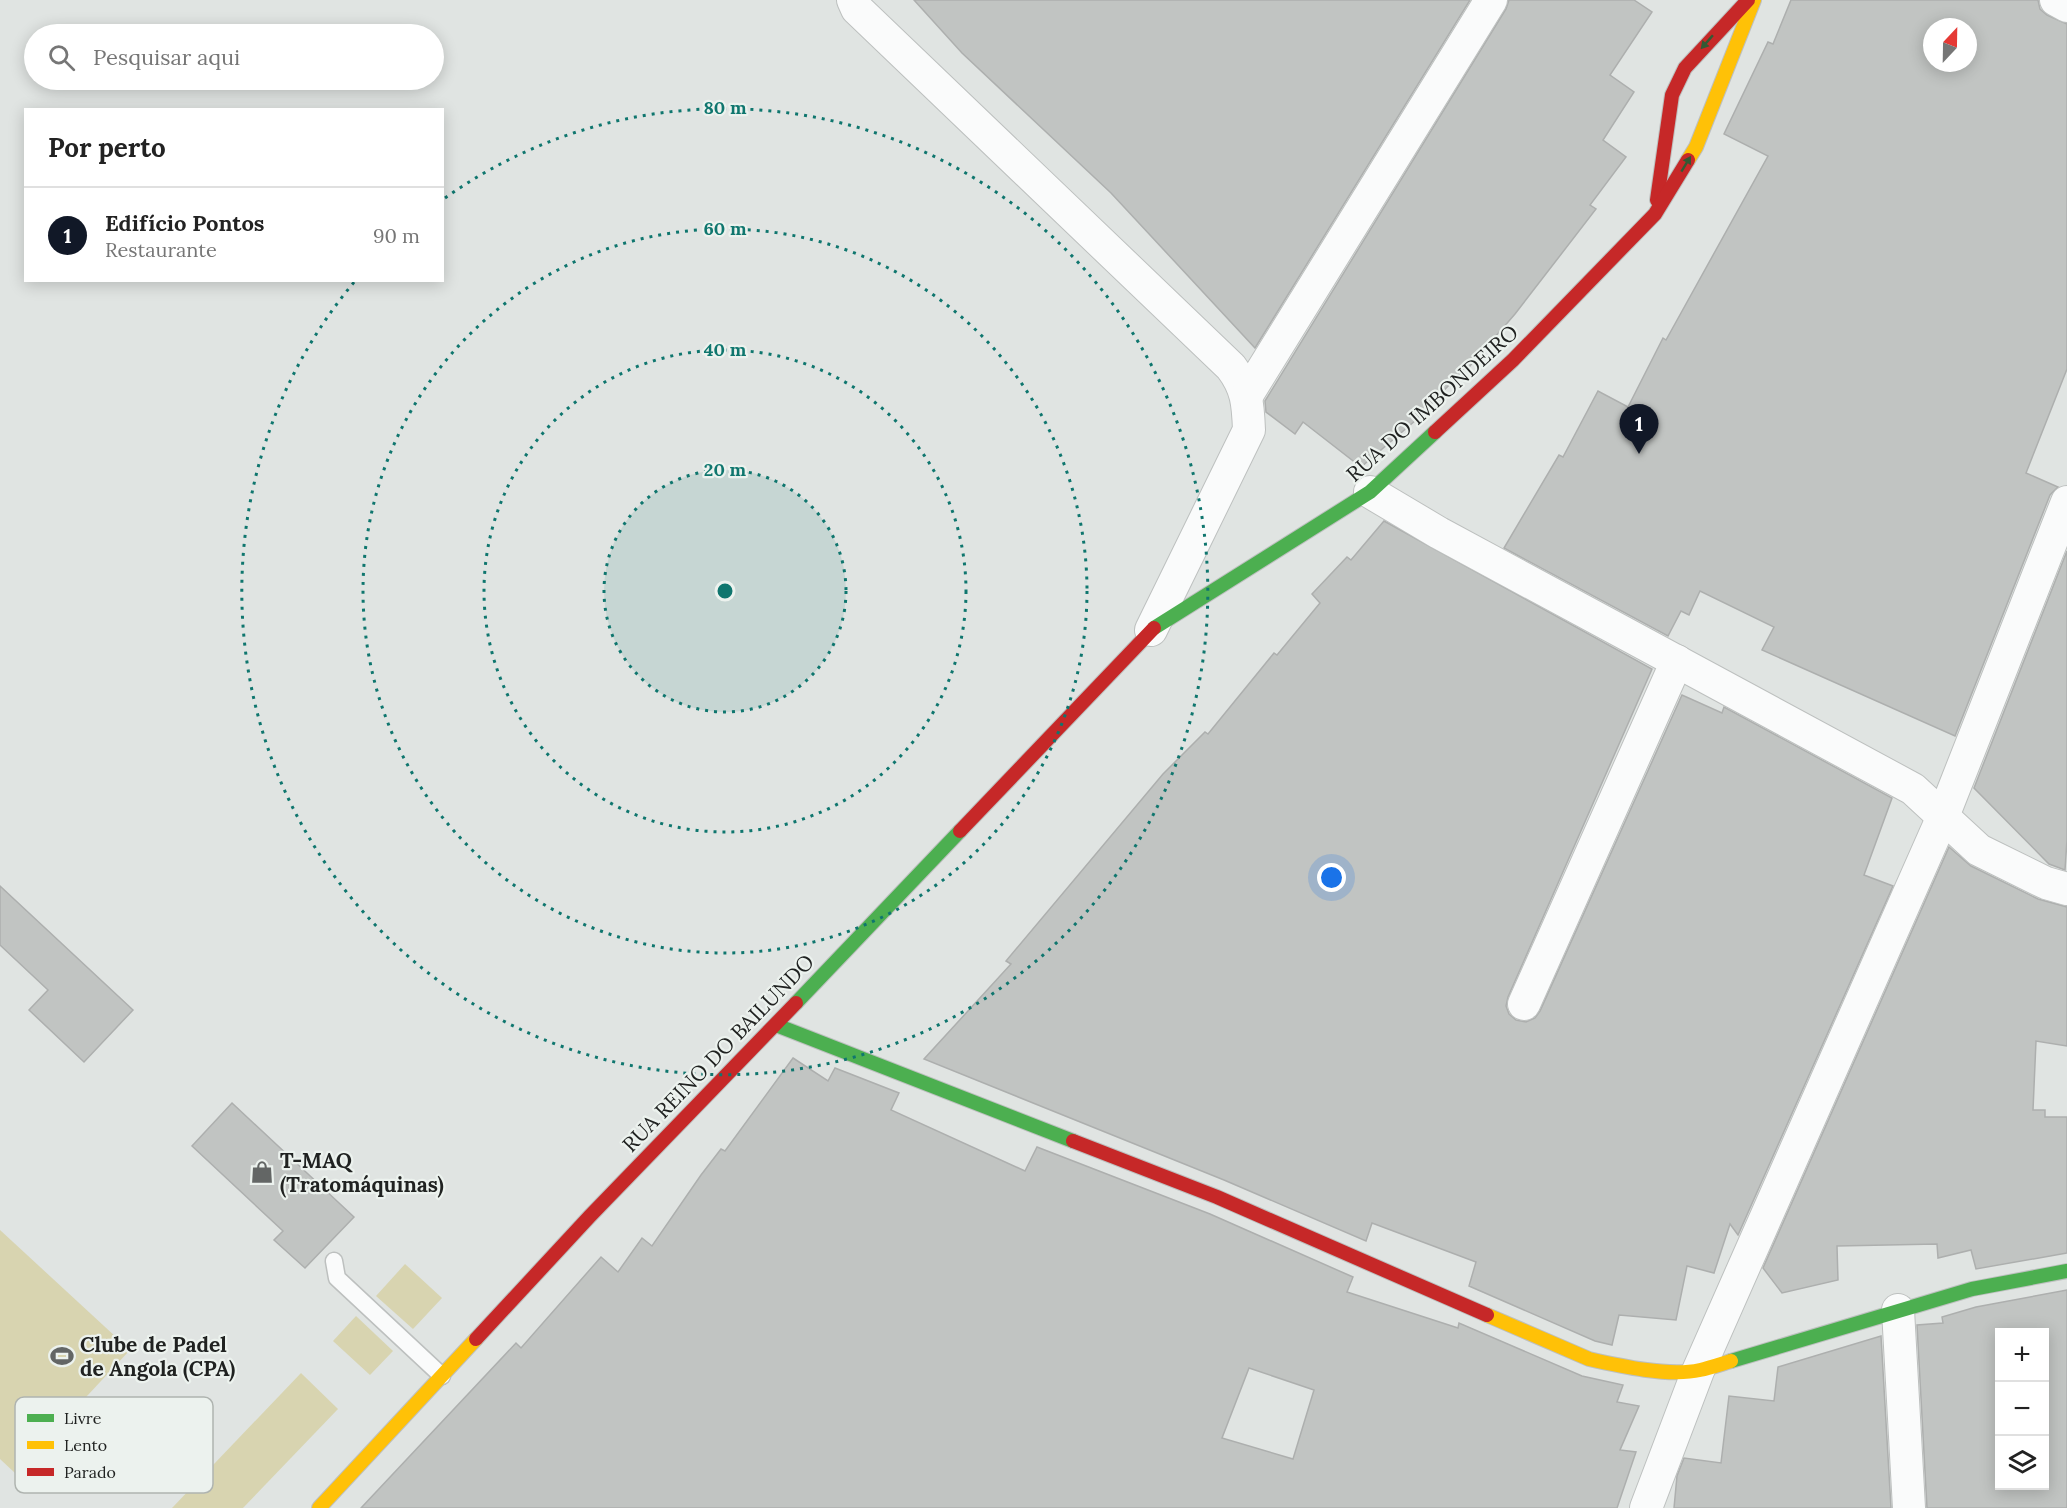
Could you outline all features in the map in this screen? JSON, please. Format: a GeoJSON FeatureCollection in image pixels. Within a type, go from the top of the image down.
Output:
{"type":"FeatureCollection","features":[{"type":"Feature","properties":{"kind":"street"},"geometry":{"type":"LineString","coordinates":[[853,0],[857,9],[1231,367],[1247,395],[1249,430],[1151,630]]}},
{"type":"Feature","properties":{"kind":"street"},"geometry":{"type":"LineString","coordinates":[[1247,395],[1491,0]]}},
{"type":"Feature","properties":{"kind":"street"},"geometry":{"type":"LineString","coordinates":[[1655,214],[1672,95],[1685,68],[1748,0]]}},
{"type":"Feature","properties":{"kind":"street","name":"RUA DO IMBONDEIRO"},"geometry":{"type":"LineString","coordinates":[[1151,630],[1370,492],[1513,360],[1655,214],[1696,147],[1754,0]]}},
{"type":"Feature","properties":{"kind":"street"},"geometry":{"type":"LineString","coordinates":[[2056,0],[2067,6]]}},
{"type":"Feature","properties":{"kind":"street"},"geometry":{"type":"LineString","coordinates":[[1370,492],[1439,533],[1913,789],[1944,814],[1979,850],[2046,883],[2067,889]]}},
{"type":"Feature","properties":{"kind":"street"},"geometry":{"type":"LineString","coordinates":[[1646,1508],[1698,1371],[1944,814],[2067,502]]}},
{"type":"Feature","properties":{"kind":"street","name":"RUA REINO DO BAILUNDO"},"geometry":{"type":"LineString","coordinates":[[319,1508],[590,1216],[776,1025],[1151,630]]}},
{"type":"Feature","properties":{"kind":"street"},"geometry":{"type":"LineString","coordinates":[[1524,1004],[1677,660]]}},
{"type":"Feature","properties":{"kind":"street"},"geometry":{"type":"LineString","coordinates":[[776,1025],[1217,1197],[1589,1359],[1653,1371],[1698,1371],[1972,1289],[2067,1271]]}},
{"type":"Feature","properties":{"kind":"street"},"geometry":{"type":"LineString","coordinates":[[1898,1310],[1909,1508]]}},
{"type":"Feature","properties":{"kind":"lane"},"geometry":{"type":"LineString","coordinates":[[334,1262],[337,1278],[442,1376]]}},
{"type":"Feature","properties":{"kind":"shaded area","name":"Clube de Padel de Angola (CPA)"},"geometry":{"type":"Polygon","coordinates":[[[0,1230],[130,1350],[86,1397],[15,1397],[15,1473],[0,1459],[0,1230]]]}},
{"type":"Feature","properties":{"kind":"shaded area"},"geometry":{"type":"Polygon","coordinates":[[[405,1264],[442,1298],[413,1329],[376,1296],[405,1264]]]}},
{"type":"Feature","properties":{"kind":"shaded area"},"geometry":{"type":"Polygon","coordinates":[[[356,1316],[393,1351],[370,1375],[333,1341],[356,1316]]]}},
{"type":"Feature","properties":{"kind":"shaded area"},"geometry":{"type":"Polygon","coordinates":[[[301,1373],[338,1409],[243,1508],[172,1508],[186,1493],[213,1493],[213,1465],[301,1373]]]}},
{"type":"Feature","properties":{"kind":"building"},"geometry":{"type":"Polygon","coordinates":[[[914,0],[1470,0],[1255,348],[1111,193],[962,53],[914,0]]]}},
{"type":"Feature","properties":{"kind":"building"},"geometry":{"type":"Polygon","coordinates":[[[1509,0],[1634,0],[1652,12],[1610,75],[1634,92],[1603,140],[1626,157],[1590,205],[1596,209],[1515,314],[1469,367],[1467,366],[1416,420],[1361,467],[1303,422],[1295,434],[1266,412],[1265,401],[1506,9],[1509,0]]]}},
{"type":"Feature","properties":{"kind":"building"},"geometry":{"type":"Polygon","coordinates":[[[1791,0],[2038,0],[2040,9],[2047,15],[2067,24],[2067,369],[2026,473],[2058,487],[2050,495],[1955,736],[1762,650],[1774,627],[1700,591],[1689,615],[1681,611],[1668,636],[1504,548],[1559,455],[1563,457],[1598,391],[1628,407],[1663,338],[1666,340],[1768,156],[1724,134],[1768,42],[1773,44],[1791,0]]]}},
{"type":"Feature","properties":{"kind":"building"},"geometry":{"type":"Polygon","coordinates":[[[1384,521],[1652,669],[1508,997],[1506,1006],[1509,1014],[1516,1020],[1526,1022],[1535,1018],[1540,1011],[1682,695],[1722,713],[1724,707],[1892,798],[1864,875],[1893,886],[1738,1235],[1730,1224],[1714,1273],[1687,1266],[1676,1320],[1619,1315],[1612,1345],[1595,1341],[1469,1286],[1476,1262],[1372,1223],[1366,1241],[1224,1180],[924,1059],[1011,964],[1006,961],[1163,774],[1205,732],[1208,734],[1274,653],[1277,655],[1320,603],[1312,594],[1347,557],[1351,560],[1384,521]]]}},
{"type":"Feature","properties":{"kind":"building"},"geometry":{"type":"Polygon","coordinates":[[[2067,551],[2067,840],[2065,870],[2049,864],[1974,788],[2067,551]]]}},
{"type":"Feature","properties":{"kind":"building"},"geometry":{"type":"Polygon","coordinates":[[[1949,847],[1971,866],[2038,899],[2067,907],[2067,1046],[2036,1041],[2033,1110],[2045,1110],[2045,1117],[2067,1117],[2067,1253],[1976,1269],[1971,1250],[1938,1258],[1937,1244],[1837,1246],[1838,1280],[1782,1293],[1763,1268],[1949,847]]]}},
{"type":"Feature","properties":{"kind":"building"},"geometry":{"type":"Polygon","coordinates":[[[0,886],[133,1010],[84,1062],[29,1010],[48,990],[0,945],[0,886]]]}},
{"type":"Feature","properties":{"kind":"building"},"geometry":{"type":"Polygon","coordinates":[[[793,1058],[828,1081],[835,1068],[899,1093],[891,1110],[1025,1171],[1037,1147],[1210,1214],[1353,1277],[1347,1292],[1458,1328],[1459,1323],[1582,1376],[1623,1385],[1617,1402],[1639,1406],[1620,1450],[1636,1452],[1617,1508],[361,1508],[516,1343],[521,1348],[601,1257],[618,1272],[642,1238],[652,1246],[701,1175],[721,1149],[725,1151],[793,1058]],[[1249,1368],[1222,1438],[1293,1459],[1314,1390],[1249,1368]]]}},
{"type":"Feature","properties":{"kind":"building"},"geometry":{"type":"Polygon","coordinates":[[[232,1103],[354,1217],[305,1268],[274,1240],[283,1231],[192,1146],[232,1103]]]}},
{"type":"Feature","properties":{"kind":"building"},"geometry":{"type":"Polygon","coordinates":[[[2067,1290],[2067,1508],[1927,1508],[1917,1325],[1943,1323],[1942,1317],[1976,1307],[2067,1290]]]}},
{"type":"Feature","properties":{"kind":"building"},"geometry":{"type":"Polygon","coordinates":[[[1881,1336],[1891,1508],[1674,1508],[1677,1476],[1684,1458],[1721,1463],[1729,1396],[1774,1401],[1778,1367],[1881,1336]]]}},
{"type":"Feature","properties":{"kind":"traffic: fast"},"geometry":{"type":"LineString","coordinates":[[1154,628],[1370,492],[1435,432]]}},
{"type":"Feature","properties":{"kind":"traffic: fast"},"geometry":{"type":"LineString","coordinates":[[796,1003],[960,831]]}},
{"type":"Feature","properties":{"kind":"traffic: fast"},"geometry":{"type":"LineString","coordinates":[[776,1025],[1073,1141]]}},
{"type":"Feature","properties":{"kind":"traffic: fast"},"geometry":{"type":"LineString","coordinates":[[1731,1361],[1972,1289],[2067,1271]]}},
{"type":"Feature","properties":{"kind":"traffic: slow"},"geometry":{"type":"LineString","coordinates":[[1688,160],[1696,147],[1754,0]]}},
{"type":"Feature","properties":{"kind":"traffic: slow"},"geometry":{"type":"LineString","coordinates":[[1487,1315],[1589,1359],[1630,1367],[1688,1372],[1731,1361]]}},
{"type":"Feature","properties":{"kind":"traffic: slow"},"geometry":{"type":"LineString","coordinates":[[319,1508],[476,1339]]}},
{"type":"Feature","properties":{"kind":"traffic: jam"},"geometry":{"type":"LineString","coordinates":[[1657,200],[1672,95],[1685,68],[1748,0]]}},
{"type":"Feature","properties":{"kind":"traffic: jam"},"geometry":{"type":"LineString","coordinates":[[1435,432],[1513,360],[1655,214],[1688,160]]}},
{"type":"Feature","properties":{"kind":"traffic: jam"},"geometry":{"type":"LineString","coordinates":[[960,831],[1154,628]]}},
{"type":"Feature","properties":{"kind":"traffic: jam"},"geometry":{"type":"LineString","coordinates":[[476,1339],[590,1216],[796,1003]]}},
{"type":"Feature","properties":{"kind":"traffic: jam"},"geometry":{"type":"LineString","coordinates":[[1073,1141],[1217,1197],[1487,1315]]}},
{"type":"Feature","properties":{"kind":"place","name":"Edifício Pontos"},"geometry":{"type":"Point","coordinates":[1639,454]}},
{"type":"Feature","properties":{"kind":"place","name":"T-MAQ (Tratomáquinas)"},"geometry":{"type":"Point","coordinates":[262,1172]}},
{"type":"Feature","properties":{"kind":"place","name":"Clube de Padel de Angola (CPA)"},"geometry":{"type":"Point","coordinates":[62,1356]}}]}
